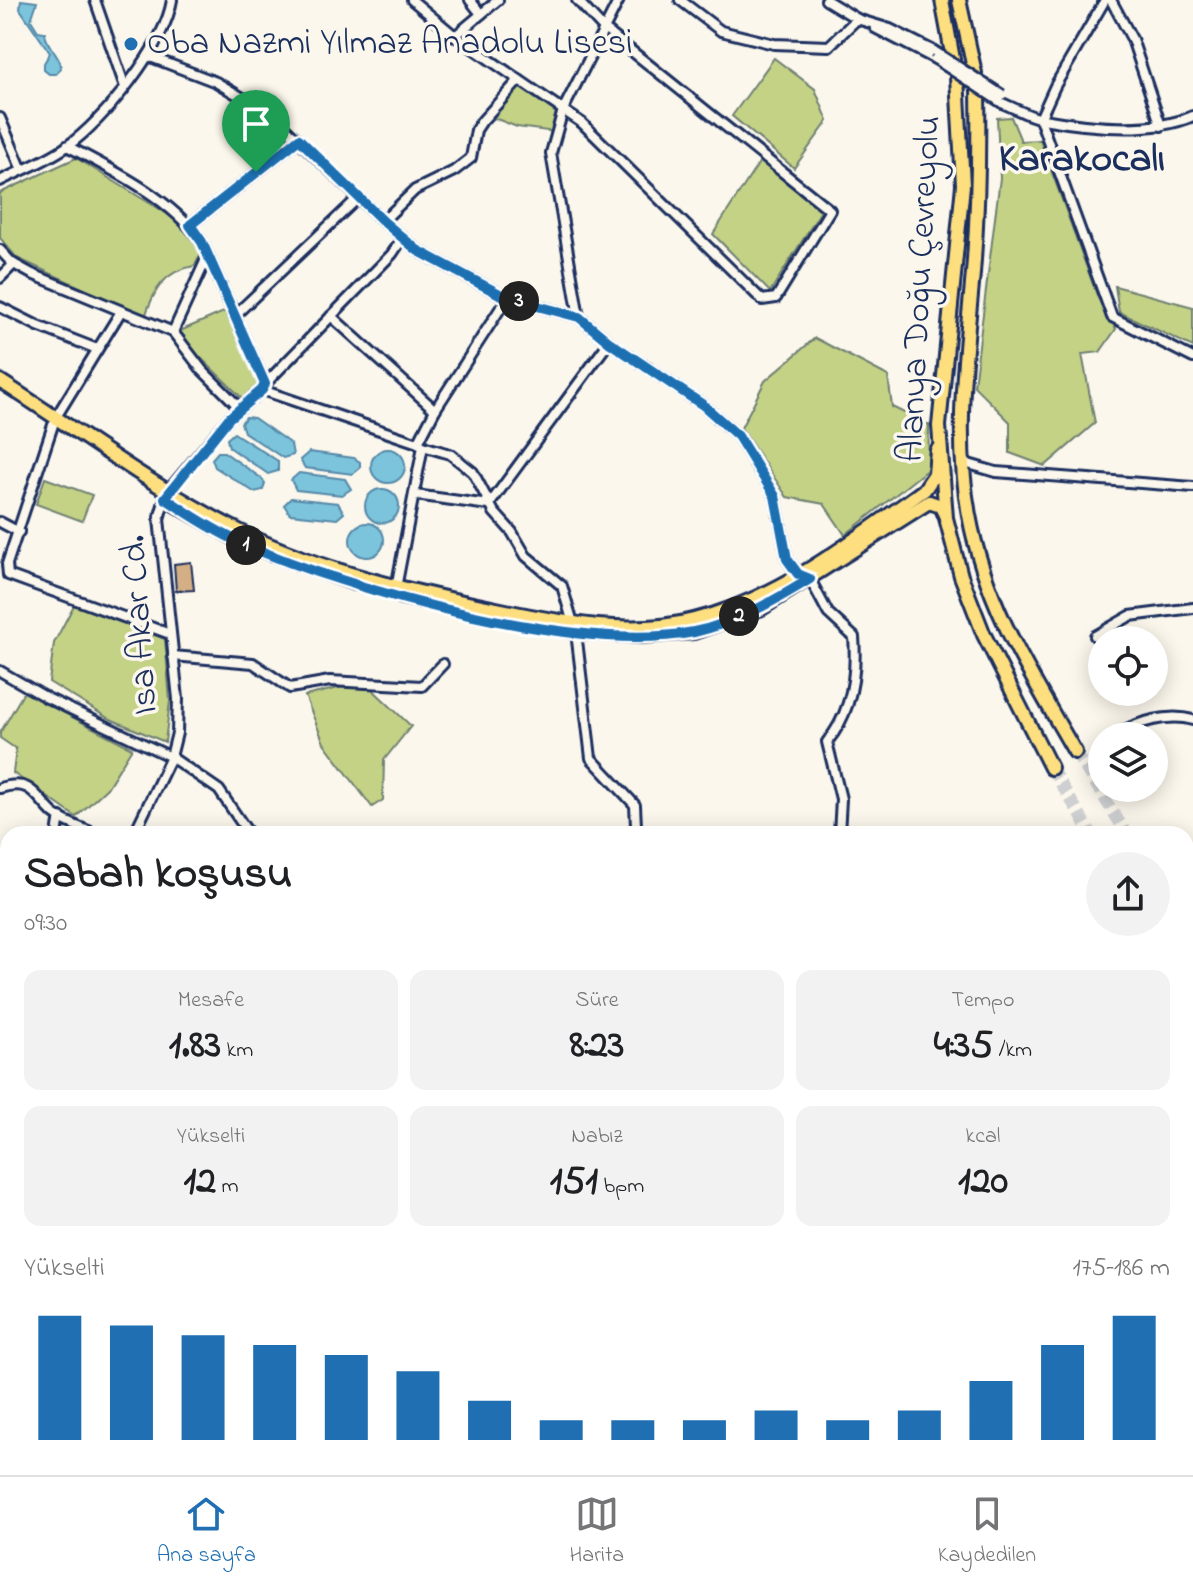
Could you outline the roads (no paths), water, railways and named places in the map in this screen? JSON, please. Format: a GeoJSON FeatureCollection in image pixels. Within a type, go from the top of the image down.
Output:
{"type":"FeatureCollection","features":[{"type":"Feature","properties":{"kind":"main road"},"geometry":{"type":"LineString","coordinates":[[942,0],[953,59]]}},
{"type":"Feature","properties":{"kind":"main road","name":"Alanya Doğu Çevreyolu"},"geometry":{"type":"LineString","coordinates":[[959,0],[975,73]]}},
{"type":"Feature","properties":{"kind":"main road","name":"Alanya Doğu Çevreyolu"},"geometry":{"type":"LineString","coordinates":[[957,77],[963,185],[939,426],[946,518],[961,576],[984,635],[1051,768]]}},
{"type":"Feature","properties":{"kind":"main road","name":"Alanya Doğu Çevreyolu"},"geometry":{"type":"LineString","coordinates":[[978,90],[980,187],[963,356],[961,416],[968,514],[1006,633],[1075,752]]}},
{"type":"Feature","properties":{"kind":"main road"},"geometry":{"type":"LineString","coordinates":[[0,381],[55,421],[243,543],[395,591],[503,620],[642,636],[694,632],[762,608],[804,576],[927,496],[935,474],[939,426]]}},
{"type":"Feature","properties":{"kind":"main road"},"geometry":{"type":"LineString","coordinates":[[0,391],[55,421]]}},
{"type":"Feature","properties":{"kind":"main road"},"geometry":{"type":"LineString","coordinates":[[927,496],[941,506],[946,518]]}},
{"type":"Feature","properties":{"kind":"street"},"geometry":{"type":"LineString","coordinates":[[95,0],[125,87]]}},
{"type":"Feature","properties":{"kind":"street"},"geometry":{"type":"LineString","coordinates":[[0,181],[67,146],[125,87],[169,21],[172,0]]}},
{"type":"Feature","properties":{"kind":"street"},"geometry":{"type":"LineString","coordinates":[[412,0],[455,36],[582,123],[762,300],[776,298],[830,210],[603,28],[577,0]]}},
{"type":"Feature","properties":{"kind":"street"},"geometry":{"type":"LineString","coordinates":[[470,0],[481,14]]}},
{"type":"Feature","properties":{"kind":"street"},"geometry":{"type":"LineString","coordinates":[[455,36],[498,0]]}},
{"type":"Feature","properties":{"kind":"street"},"geometry":{"type":"LineString","coordinates":[[579,317],[551,153],[563,110],[619,0]]}},
{"type":"Feature","properties":{"kind":"street"},"geometry":{"type":"LineString","coordinates":[[680,0],[721,31],[774,44],[829,46],[857,19]]}},
{"type":"Feature","properties":{"kind":"street"},"geometry":{"type":"LineString","coordinates":[[826,0],[857,19],[890,29],[1002,99],[1040,119],[1145,128],[1193,116]]}},
{"type":"Feature","properties":{"kind":"street"},"geometry":{"type":"LineString","coordinates":[[1161,126],[1132,39],[1108,0],[1055,86],[1040,119],[1112,317],[1193,358]]}},
{"type":"Feature","properties":{"kind":"street"},"geometry":{"type":"LineString","coordinates":[[148,56],[226,87],[273,116],[402,239],[507,298],[579,317],[609,342],[703,405],[738,436],[775,496],[787,559],[804,576],[828,613],[854,637],[854,685],[840,727],[827,742],[841,799],[839,826]]}},
{"type":"Feature","properties":{"kind":"street"},"geometry":{"type":"LineString","coordinates":[[383,221],[415,190],[454,171],[471,158],[476,130],[519,80]]}},
{"type":"Feature","properties":{"kind":"street"},"geometry":{"type":"LineString","coordinates":[[0,118],[22,170]]}},
{"type":"Feature","properties":{"kind":"street"},"geometry":{"type":"LineString","coordinates":[[190,225],[299,139]]}},
{"type":"Feature","properties":{"kind":"street"},"geometry":{"type":"LineString","coordinates":[[67,146],[134,183],[190,225],[208,255],[263,387],[460,459],[473,472],[489,505],[512,532],[526,556],[562,586],[574,628],[591,758],[635,805],[636,826]]}},
{"type":"Feature","properties":{"kind":"street"},"geometry":{"type":"LineString","coordinates":[[234,316],[358,198]]}},
{"type":"Feature","properties":{"kind":"street"},"geometry":{"type":"LineString","coordinates":[[167,495],[240,408],[402,239]]}},
{"type":"Feature","properties":{"kind":"street"},"geometry":{"type":"LineString","coordinates":[[0,250],[14,264],[120,313],[173,332],[202,370],[240,408]]}},
{"type":"Feature","properties":{"kind":"street"},"geometry":{"type":"LineString","coordinates":[[173,332],[208,255]]}},
{"type":"Feature","properties":{"kind":"street"},"geometry":{"type":"LineString","coordinates":[[0,278],[14,264]]}},
{"type":"Feature","properties":{"kind":"street"},"geometry":{"type":"LineString","coordinates":[[395,591],[406,526],[415,495],[421,444],[435,410],[507,298]]}},
{"type":"Feature","properties":{"kind":"street"},"geometry":{"type":"LineString","coordinates":[[0,307],[97,349]]}},
{"type":"Feature","properties":{"kind":"street"},"geometry":{"type":"LineString","coordinates":[[120,313],[55,421],[7,564],[8,575],[170,634]]}},
{"type":"Feature","properties":{"kind":"street"},"geometry":{"type":"LineString","coordinates":[[331,316],[435,410]]}},
{"type":"Feature","properties":{"kind":"street"},"geometry":{"type":"LineString","coordinates":[[489,505],[609,342]]}},
{"type":"Feature","properties":{"kind":"street"},"geometry":{"type":"LineString","coordinates":[[965,463],[996,472],[1193,487]]}},
{"type":"Feature","properties":{"kind":"street","name":"Isa Akar Cd."},"geometry":{"type":"LineString","coordinates":[[138,826],[171,757],[177,733],[178,699],[159,519],[167,495]]}},
{"type":"Feature","properties":{"kind":"street"},"geometry":{"type":"LineString","coordinates":[[415,495],[489,505]]}},
{"type":"Feature","properties":{"kind":"street"},"geometry":{"type":"LineString","coordinates":[[0,522],[19,532]]}},
{"type":"Feature","properties":{"kind":"street"},"geometry":{"type":"LineString","coordinates":[[1112,626],[1130,616],[1193,608]]}},
{"type":"Feature","properties":{"kind":"street"},"geometry":{"type":"LineString","coordinates":[[173,656],[253,663],[290,688],[330,681],[422,686],[443,664]]}},
{"type":"Feature","properties":{"kind":"street"},"geometry":{"type":"LineString","coordinates":[[0,671],[47,698],[171,757],[219,790],[244,826]]}},
{"type":"Feature","properties":{"kind":"street"},"geometry":{"type":"LineString","coordinates":[[1151,722],[1180,716],[1193,720]]}},
{"type":"Feature","properties":{"kind":"street"},"geometry":{"type":"LineString","coordinates":[[0,788],[22,786],[39,794],[60,817],[79,826]]}},
{"type":"Feature","properties":{"kind":"street"},"geometry":{"type":"LineString","coordinates":[[58,826],[60,817]]}},
{"type":"Feature","properties":{"kind":"water"},"geometry":{"type":"Polygon","coordinates":[[[21,0],[37,2],[31,20],[38,31],[45,32],[58,59],[61,69],[56,74],[44,70],[50,53],[20,9],[21,0]]]}},
{"type":"Feature","properties":{"kind":"water"},"geometry":{"type":"Polygon","coordinates":[[[246,417],[254,418],[291,444],[293,455],[283,458],[244,432],[241,423],[246,417]]]}},
{"type":"Feature","properties":{"kind":"water"},"geometry":{"type":"Polygon","coordinates":[[[234,433],[278,461],[278,471],[268,474],[229,447],[227,439],[234,433]]]}},
{"type":"Feature","properties":{"kind":"water"},"geometry":{"type":"Polygon","coordinates":[[[388,449],[400,454],[405,466],[400,478],[388,483],[376,478],[371,466],[376,454],[388,449]]]}},
{"type":"Feature","properties":{"kind":"water"},"geometry":{"type":"Polygon","coordinates":[[[218,452],[224,452],[261,478],[265,483],[263,490],[254,492],[215,467],[212,459],[218,452]]]}},
{"type":"Feature","properties":{"kind":"water"},"geometry":{"type":"Polygon","coordinates":[[[309,452],[354,458],[360,462],[360,468],[353,474],[305,468],[300,460],[309,452]]]}},
{"type":"Feature","properties":{"kind":"water"},"geometry":{"type":"Polygon","coordinates":[[[299,473],[345,479],[351,489],[342,495],[296,490],[291,480],[299,473]]]}},
{"type":"Feature","properties":{"kind":"water"},"geometry":{"type":"Polygon","coordinates":[[[382,489],[394,494],[399,506],[394,518],[382,523],[370,518],[365,506],[370,494],[382,489]]]}},
{"type":"Feature","properties":{"kind":"water"},"geometry":{"type":"Polygon","coordinates":[[[291,498],[338,503],[344,513],[337,519],[290,514],[284,505],[291,498]]]}},
{"type":"Feature","properties":{"kind":"water"},"geometry":{"type":"Polygon","coordinates":[[[367,523],[379,528],[384,540],[379,552],[367,557],[355,552],[350,540],[355,528],[367,523]]]}},
{"type":"Feature","properties":{"kind":"tunnel"},"geometry":{"type":"LineString","coordinates":[[1075,752],[1122,826]]}},
{"type":"Feature","properties":{"kind":"tunnel"},"geometry":{"type":"LineString","coordinates":[[1051,768],[1087,826]]}},
{"type":"Feature","properties":{"kind":"place","name":"Oba Nazmi Yılmaz Anadolu Lisesi"},"geometry":{"type":"Point","coordinates":[131,44]}},
{"type":"Feature","properties":{"kind":"district","name":"Karakocalı"},"geometry":{"type":"Point","coordinates":[1082,160]}}]}
